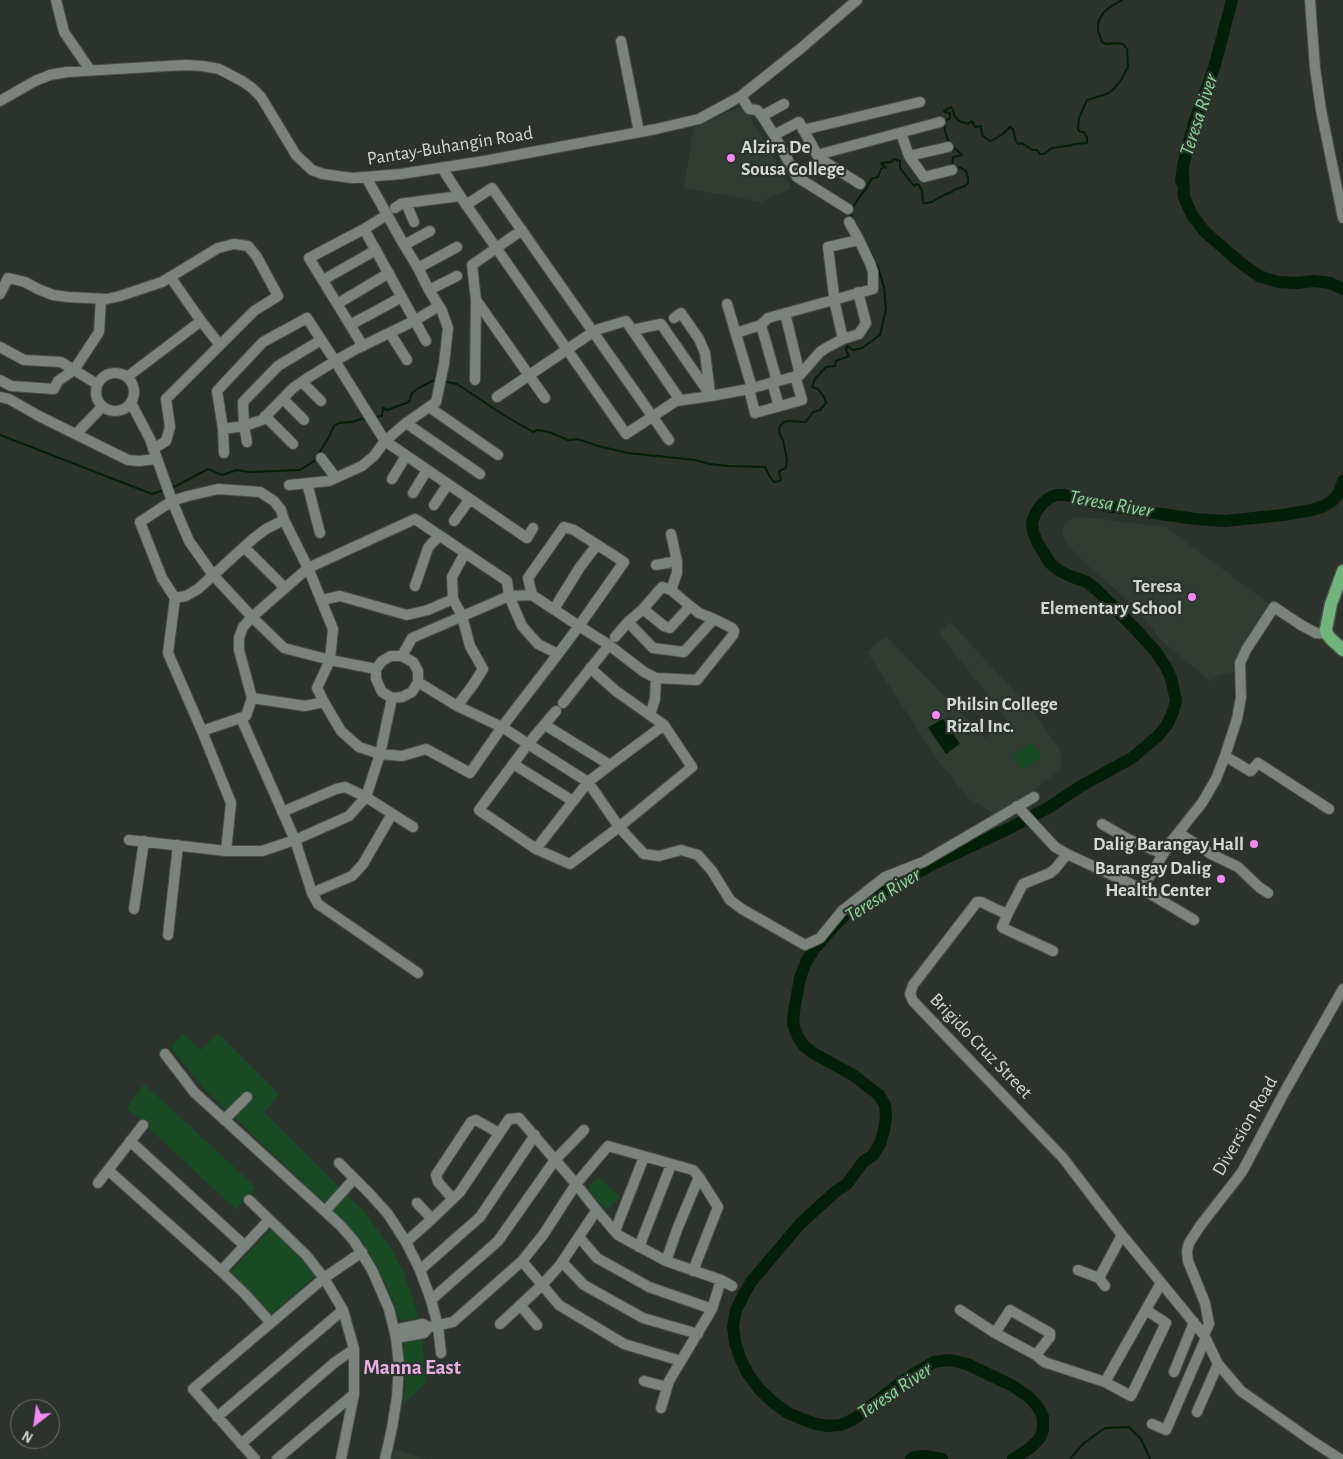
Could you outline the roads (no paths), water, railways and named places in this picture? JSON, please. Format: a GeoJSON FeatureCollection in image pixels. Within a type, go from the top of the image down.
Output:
{"type":"FeatureCollection","features":[{"type":"Feature","properties":{"kind":"main road"},"geometry":{"type":"LineString","coordinates":[[1343,571],[1326,625],[1327,634],[1331,640],[1343,650]]}},
{"type":"Feature","properties":{"kind":"street"},"geometry":{"type":"LineString","coordinates":[[56,0],[64,32],[90,70]]}},
{"type":"Feature","properties":{"kind":"street","name":"Pantay-Buhangin Road"},"geometry":{"type":"LineString","coordinates":[[0,101],[19,89],[50,75],[67,72],[186,65],[219,69],[242,80],[252,88],[261,98],[296,155],[312,170],[338,176],[366,177],[401,174],[639,132],[699,119],[741,96],[857,0]]}},
{"type":"Feature","properties":{"kind":"street"},"geometry":{"type":"LineString","coordinates":[[1310,0],[1314,68],[1320,110],[1342,213]]}},
{"type":"Feature","properties":{"kind":"street"},"geometry":{"type":"LineString","coordinates":[[621,41],[639,132]]}},
{"type":"Feature","properties":{"kind":"street"},"geometry":{"type":"LineString","coordinates":[[741,96],[749,109],[757,110],[762,116],[797,177],[848,209]]}},
{"type":"Feature","properties":{"kind":"street"},"geometry":{"type":"LineString","coordinates":[[803,130],[920,102]]}},
{"type":"Feature","properties":{"kind":"street"},"geometry":{"type":"LineString","coordinates":[[762,116],[784,104]]}},
{"type":"Feature","properties":{"kind":"street"},"geometry":{"type":"LineString","coordinates":[[774,135],[798,122],[819,158],[860,184]]}},
{"type":"Feature","properties":{"kind":"street"},"geometry":{"type":"LineString","coordinates":[[817,155],[940,122]]}},
{"type":"Feature","properties":{"kind":"street"},"geometry":{"type":"LineString","coordinates":[[901,132],[909,156],[924,177],[952,170]]}},
{"type":"Feature","properties":{"kind":"street"},"geometry":{"type":"LineString","coordinates":[[909,156],[948,148]]}},
{"type":"Feature","properties":{"kind":"street"},"geometry":{"type":"LineString","coordinates":[[442,168],[626,434],[676,401],[751,388],[798,375],[820,352],[843,339],[859,334],[866,323],[858,292]]}},
{"type":"Feature","properties":{"kind":"street"},"geometry":{"type":"LineString","coordinates":[[289,485],[329,481],[362,466],[406,423],[432,405],[444,364],[448,328],[439,306],[366,177]]}},
{"type":"Feature","properties":{"kind":"street"},"geometry":{"type":"LineString","coordinates":[[466,205],[492,188],[669,440]]}},
{"type":"Feature","properties":{"kind":"street"},"geometry":{"type":"LineString","coordinates":[[395,208],[406,203],[460,196]]}},
{"type":"Feature","properties":{"kind":"street"},"geometry":{"type":"LineString","coordinates":[[406,203],[414,222]]}},
{"type":"Feature","properties":{"kind":"street"},"geometry":{"type":"LineString","coordinates":[[363,346],[309,258],[387,215]]}},
{"type":"Feature","properties":{"kind":"street"},"geometry":{"type":"LineString","coordinates":[[736,333],[761,325],[768,318],[874,289],[873,272],[849,222]]}},
{"type":"Feature","properties":{"kind":"street"},"geometry":{"type":"LineString","coordinates":[[364,229],[426,341]]}},
{"type":"Feature","properties":{"kind":"street"},"geometry":{"type":"LineString","coordinates":[[404,246],[430,230]]}},
{"type":"Feature","properties":{"kind":"street"},"geometry":{"type":"LineString","coordinates":[[474,380],[476,300],[472,265],[522,230]]}},
{"type":"Feature","properties":{"kind":"street"},"geometry":{"type":"LineString","coordinates":[[843,339],[828,247],[859,240]]}},
{"type":"Feature","properties":{"kind":"street"},"geometry":{"type":"LineString","coordinates":[[0,294],[4,276],[25,282],[53,295],[68,298],[107,299],[148,288],[171,278],[218,248],[234,244],[248,246],[258,257],[278,296],[254,310],[166,399],[170,427],[166,441],[153,449]]}},
{"type":"Feature","properties":{"kind":"street"},"geometry":{"type":"LineString","coordinates":[[418,268],[457,247]]}},
{"type":"Feature","properties":{"kind":"street"},"geometry":{"type":"LineString","coordinates":[[323,280],[376,250]]}},
{"type":"Feature","properties":{"kind":"street"},"geometry":{"type":"LineString","coordinates":[[337,304],[389,273]]}},
{"type":"Feature","properties":{"kind":"street"},"geometry":{"type":"LineString","coordinates":[[429,290],[457,276]]}},
{"type":"Feature","properties":{"kind":"street"},"geometry":{"type":"LineString","coordinates":[[171,278],[220,345]]}},
{"type":"Feature","properties":{"kind":"street"},"geometry":{"type":"LineString","coordinates":[[350,325],[402,296]]}},
{"type":"Feature","properties":{"kind":"street"},"geometry":{"type":"LineString","coordinates":[[0,380],[12,386],[54,389],[58,380],[74,370],[99,332],[101,299]]}},
{"type":"Feature","properties":{"kind":"street"},"geometry":{"type":"LineString","coordinates":[[476,300],[545,398]]}},
{"type":"Feature","properties":{"kind":"street"},"geometry":{"type":"LineString","coordinates":[[727,304],[751,388],[755,413],[802,400],[785,314]]}},
{"type":"Feature","properties":{"kind":"street"},"geometry":{"type":"LineString","coordinates":[[223,429],[244,426],[262,420],[293,388],[302,382],[335,361],[414,321],[439,306]]}},
{"type":"Feature","properties":{"kind":"street"},"geometry":{"type":"LineString","coordinates":[[674,318],[681,313],[700,339],[705,353],[710,396]]}},
{"type":"Feature","properties":{"kind":"street"},"geometry":{"type":"LineString","coordinates":[[224,452],[223,429],[216,391],[264,342],[307,318],[385,442],[470,499],[524,542],[533,528]]}},
{"type":"Feature","properties":{"kind":"street"},"geometry":{"type":"LineString","coordinates":[[127,377],[201,321]]}},
{"type":"Feature","properties":{"kind":"street"},"geometry":{"type":"LineString","coordinates":[[497,397],[593,332],[626,321],[680,400]]}},
{"type":"Feature","properties":{"kind":"street"},"geometry":{"type":"LineString","coordinates":[[632,330],[661,324],[710,396]]}},
{"type":"Feature","properties":{"kind":"street"},"geometry":{"type":"LineString","coordinates":[[761,325],[775,382],[778,406]]}},
{"type":"Feature","properties":{"kind":"street"},"geometry":{"type":"LineString","coordinates":[[390,333],[407,360]]}},
{"type":"Feature","properties":{"kind":"street"},"geometry":{"type":"LineString","coordinates":[[247,442],[243,402],[278,366],[321,340]]}},
{"type":"Feature","properties":{"kind":"street"},"geometry":{"type":"LineString","coordinates":[[0,347],[24,360],[61,362],[97,384]]}},
{"type":"Feature","properties":{"kind":"street"},"geometry":{"type":"LineString","coordinates":[[114,372],[121,373],[127,377],[132,383],[134,391],[134,398],[131,404],[119,411],[109,410],[98,402],[95,395],[97,384],[104,376],[114,372]]}},
{"type":"Feature","properties":{"kind":"street"},"geometry":{"type":"LineString","coordinates":[[302,382],[321,401]]}},
{"type":"Feature","properties":{"kind":"street"},"geometry":{"type":"LineString","coordinates":[[0,397],[9,399],[128,460],[156,459]]}},
{"type":"Feature","properties":{"kind":"street"},"geometry":{"type":"LineString","coordinates":[[283,399],[304,420]]}},
{"type":"Feature","properties":{"kind":"street"},"geometry":{"type":"LineString","coordinates":[[131,404],[150,439],[170,498],[190,541],[213,575],[284,648],[376,669]]}},
{"type":"Feature","properties":{"kind":"street"},"geometry":{"type":"LineString","coordinates":[[432,405],[498,455]]}},
{"type":"Feature","properties":{"kind":"street"},"geometry":{"type":"LineString","coordinates":[[76,434],[102,406]]}},
{"type":"Feature","properties":{"kind":"street"},"geometry":{"type":"LineString","coordinates":[[265,416],[293,444]]}},
{"type":"Feature","properties":{"kind":"street"},"geometry":{"type":"LineString","coordinates":[[406,423],[480,474]]}},
{"type":"Feature","properties":{"kind":"street"},"geometry":{"type":"LineString","coordinates":[[392,479],[406,456]]}},
{"type":"Feature","properties":{"kind":"street"},"geometry":{"type":"LineString","coordinates":[[321,458],[336,478]]}},
{"type":"Feature","properties":{"kind":"street"},"geometry":{"type":"LineString","coordinates":[[413,493],[427,470]]}},
{"type":"Feature","properties":{"kind":"street"},"geometry":{"type":"LineString","coordinates":[[307,483],[320,533]]}},
{"type":"Feature","properties":{"kind":"street"},"geometry":{"type":"LineString","coordinates":[[434,505],[448,484]]}},
{"type":"Feature","properties":{"kind":"street"},"geometry":{"type":"LineString","coordinates":[[226,851],[231,803],[168,653],[174,598],[162,578],[140,522],[170,498],[218,489],[260,492],[274,500],[281,510],[284,520],[308,568],[333,629],[330,660],[318,688],[341,732],[358,748],[380,754],[402,756],[426,749],[470,773],[624,562],[574,530],[564,527],[528,578],[532,595]]}},
{"type":"Feature","properties":{"kind":"street"},"geometry":{"type":"LineString","coordinates":[[454,521],[470,499]]}},
{"type":"Feature","properties":{"kind":"street"},"geometry":{"type":"LineString","coordinates":[[202,731],[246,716],[252,698],[239,650],[239,638],[243,627],[252,617],[308,568],[415,519],[507,581],[509,596],[522,626],[538,644],[558,654]]}},
{"type":"Feature","properties":{"kind":"street"},"geometry":{"type":"LineString","coordinates":[[174,598],[186,596],[198,589],[244,546],[266,529],[284,520]]}},
{"type":"Feature","properties":{"kind":"street"},"geometry":{"type":"LineString","coordinates":[[671,534],[677,561],[677,573],[671,590]]}},
{"type":"Feature","properties":{"kind":"street"},"geometry":{"type":"LineString","coordinates":[[415,586],[428,548],[440,536]]}},
{"type":"Feature","properties":{"kind":"street"},"geometry":{"type":"LineString","coordinates":[[554,609],[580,567],[598,545]]}},
{"type":"Feature","properties":{"kind":"street"},"geometry":{"type":"LineString","coordinates":[[244,546],[285,588]]}},
{"type":"Feature","properties":{"kind":"street"},"geometry":{"type":"LineString","coordinates":[[457,706],[474,685],[483,669],[470,646],[462,616],[453,599],[452,577],[465,553]]}},
{"type":"Feature","properties":{"kind":"street"},"geometry":{"type":"LineString","coordinates":[[656,564],[677,561]]}},
{"type":"Feature","properties":{"kind":"street"},"geometry":{"type":"LineString","coordinates":[[402,656],[412,638],[509,596],[532,595],[579,626],[612,641],[644,672],[656,678],[697,680],[733,635],[734,631],[732,628],[699,613],[671,590],[662,587],[628,622],[612,641],[590,668],[563,702]]}},
{"type":"Feature","properties":{"kind":"street"},"geometry":{"type":"LineString","coordinates":[[322,600],[340,596],[407,615],[428,610],[453,599]]}},
{"type":"Feature","properties":{"kind":"street"},"geometry":{"type":"LineString","coordinates":[[643,608],[664,626],[670,628],[690,606]]}},
{"type":"Feature","properties":{"kind":"street"},"geometry":{"type":"LineString","coordinates":[[1142,889],[1163,854],[1202,803],[1216,779],[1225,756],[1241,697],[1240,663],[1246,650],[1274,607],[1316,633],[1327,634]]}},
{"type":"Feature","properties":{"kind":"street"},"geometry":{"type":"LineString","coordinates":[[628,622],[652,648],[684,652],[714,619]]}},
{"type":"Feature","properties":{"kind":"street"},"geometry":{"type":"LineString","coordinates":[[391,656],[402,656],[412,662],[418,671],[418,682],[412,692],[402,697],[392,698],[382,692],[376,679],[376,669],[382,661],[391,656]]}},
{"type":"Feature","properties":{"kind":"street"},"geometry":{"type":"LineString","coordinates":[[556,711],[528,744],[479,810],[536,848],[570,864],[619,827],[692,767],[664,725],[616,691],[590,668]]}},
{"type":"Feature","properties":{"kind":"street"},"geometry":{"type":"LineString","coordinates":[[650,715],[655,699],[656,678]]}},
{"type":"Feature","properties":{"kind":"street"},"geometry":{"type":"LineString","coordinates":[[418,682],[457,706],[502,727],[588,782],[619,827],[644,854],[659,856],[681,850],[698,855],[712,871],[730,900],[742,909],[805,945],[820,938],[842,912],[885,877],[923,862],[1020,809],[1034,797]]}},
{"type":"Feature","properties":{"kind":"street"},"geometry":{"type":"LineString","coordinates":[[252,698],[305,706],[324,702]]}},
{"type":"Feature","properties":{"kind":"street"},"geometry":{"type":"LineString","coordinates":[[129,840],[226,851],[262,851],[294,840],[349,816],[366,797],[380,754],[392,698]]}},
{"type":"Feature","properties":{"kind":"street"},"geometry":{"type":"LineString","coordinates":[[241,718],[294,840],[312,893],[318,904],[418,973]]}},
{"type":"Feature","properties":{"kind":"street"},"geometry":{"type":"LineString","coordinates":[[536,848],[588,782],[664,725]]}},
{"type":"Feature","properties":{"kind":"street"},"geometry":{"type":"LineString","coordinates":[[545,726],[610,765]]}},
{"type":"Feature","properties":{"kind":"street"},"geometry":{"type":"LineString","coordinates":[[1225,756],[1250,771],[1258,763],[1329,809]]}},
{"type":"Feature","properties":{"kind":"street"},"geometry":{"type":"LineString","coordinates":[[513,764],[573,801]]}},
{"type":"Feature","properties":{"kind":"street"},"geometry":{"type":"LineString","coordinates":[[282,812],[345,787],[366,797],[414,827]]}},
{"type":"Feature","properties":{"kind":"street"},"geometry":{"type":"LineString","coordinates":[[1020,809],[1055,847],[1142,889],[1194,920]]}},
{"type":"Feature","properties":{"kind":"street"},"geometry":{"type":"LineString","coordinates":[[312,893],[352,876],[363,864],[392,814]]}},
{"type":"Feature","properties":{"kind":"street"},"geometry":{"type":"LineString","coordinates":[[1102,824],[1128,839],[1163,854]]}},
{"type":"Feature","properties":{"kind":"street"},"geometry":{"type":"LineString","coordinates":[[1178,833],[1211,854],[1238,867],[1268,893]]}},
{"type":"Feature","properties":{"kind":"street"},"geometry":{"type":"LineString","coordinates":[[134,909],[144,841]]}},
{"type":"Feature","properties":{"kind":"street"},"geometry":{"type":"LineString","coordinates":[[168,935],[178,846]]}},
{"type":"Feature","properties":{"kind":"street"},"geometry":{"type":"LineString","coordinates":[[1053,951],[1002,927],[1023,884],[1056,869],[1067,854]]}},
{"type":"Feature","properties":{"kind":"street","name":"Brigido Cruz Street"},"geometry":{"type":"LineString","coordinates":[[1008,913],[977,902],[913,985],[910,994],[913,1001],[1063,1158],[1194,1322],[1205,1338],[1218,1364],[1241,1391],[1340,1459]]}},
{"type":"Feature","properties":{"kind":"street","name":"Diversion Road"},"geometry":{"type":"LineString","coordinates":[[1152,1424],[1166,1430],[1205,1338],[1209,1324],[1205,1303],[1188,1261],[1187,1251],[1189,1243],[1242,1172],[1343,989]]}},
{"type":"Feature","properties":{"kind":"street"},"geometry":{"type":"LineString","coordinates":[[165,1054],[194,1092],[341,1226],[362,1252],[381,1288],[389,1309],[395,1334],[399,1365],[397,1397],[384,1459]]}},
{"type":"Feature","properties":{"kind":"street"},"geometry":{"type":"LineString","coordinates":[[224,1120],[247,1097]]}},
{"type":"Feature","properties":{"kind":"street"},"geometry":{"type":"LineString","coordinates":[[406,1242],[460,1192],[509,1119],[519,1118],[618,1235],[666,1261],[721,1280],[732,1286]]}},
{"type":"Feature","properties":{"kind":"street"},"geometry":{"type":"LineString","coordinates":[[453,1199],[438,1182],[436,1175],[471,1122],[476,1120],[499,1133]]}},
{"type":"Feature","properties":{"kind":"street"},"geometry":{"type":"LineString","coordinates":[[98,1183],[143,1125]]}},
{"type":"Feature","properties":{"kind":"street"},"geometry":{"type":"LineString","coordinates":[[431,1300],[498,1241],[554,1160],[584,1130]]}},
{"type":"Feature","properties":{"kind":"street"},"geometry":{"type":"LineString","coordinates":[[420,1270],[480,1218],[535,1135]]}},
{"type":"Feature","properties":{"kind":"street"},"geometry":{"type":"LineString","coordinates":[[130,1141],[245,1246]]}},
{"type":"Feature","properties":{"kind":"street"},"geometry":{"type":"LineString","coordinates":[[395,1334],[424,1332],[453,1322],[522,1261],[543,1235],[576,1184],[608,1146],[692,1170],[699,1177],[718,1207],[693,1271]]}},
{"type":"Feature","properties":{"kind":"street"},"geometry":{"type":"LineString","coordinates":[[614,1231],[644,1157]]}},
{"type":"Feature","properties":{"kind":"street"},"geometry":{"type":"LineString","coordinates":[[339,1164],[388,1214],[406,1242],[420,1270],[431,1300],[434,1327],[442,1352]]}},
{"type":"Feature","properties":{"kind":"street"},"geometry":{"type":"LineString","coordinates":[[639,1247],[671,1164]]}},
{"type":"Feature","properties":{"kind":"street"},"geometry":{"type":"LineString","coordinates":[[108,1170],[221,1271],[271,1323]]}},
{"type":"Feature","properties":{"kind":"street"},"geometry":{"type":"LineString","coordinates":[[666,1261],[699,1177]]}},
{"type":"Feature","properties":{"kind":"street"},"geometry":{"type":"LineString","coordinates":[[325,1211],[354,1179]]}},
{"type":"Feature","properties":{"kind":"street"},"geometry":{"type":"LineString","coordinates":[[249,1200],[306,1255],[324,1278],[343,1310],[354,1349],[354,1394],[342,1455],[333,1459]]}},
{"type":"Feature","properties":{"kind":"street"},"geometry":{"type":"LineString","coordinates":[[417,1203],[432,1219]]}},
{"type":"Feature","properties":{"kind":"street"},"geometry":{"type":"LineString","coordinates":[[500,1324],[542,1285],[562,1262],[596,1211]]}},
{"type":"Feature","properties":{"kind":"street"},"geometry":{"type":"LineString","coordinates":[[221,1271],[269,1220]]}},
{"type":"Feature","properties":{"kind":"street"},"geometry":{"type":"LineString","coordinates":[[1078,1270],[1102,1282],[1122,1234]]}},
{"type":"Feature","properties":{"kind":"street"},"geometry":{"type":"LineString","coordinates":[[579,1237],[597,1258],[649,1287],[712,1309]]}},
{"type":"Feature","properties":{"kind":"street"},"geometry":{"type":"LineString","coordinates":[[255,1459],[193,1389],[324,1278],[362,1252]]}},
{"type":"Feature","properties":{"kind":"street"},"geometry":{"type":"LineString","coordinates":[[522,1261],[560,1305],[624,1344],[682,1361]]}},
{"type":"Feature","properties":{"kind":"street"},"geometry":{"type":"LineString","coordinates":[[562,1262],[584,1285],[643,1318],[698,1334]]}},
{"type":"Feature","properties":{"kind":"street"},"geometry":{"type":"LineString","coordinates":[[661,1408],[668,1381],[682,1361],[712,1309],[721,1280]]}},
{"type":"Feature","properties":{"kind":"street"},"geometry":{"type":"LineString","coordinates":[[1105,1382],[1161,1283]]}},
{"type":"Feature","properties":{"kind":"street"},"geometry":{"type":"LineString","coordinates":[[520,1305],[537,1325]]}},
{"type":"Feature","properties":{"kind":"street"},"geometry":{"type":"LineString","coordinates":[[217,1416],[343,1310]]}},
{"type":"Feature","properties":{"kind":"street"},"geometry":{"type":"LineString","coordinates":[[960,1310],[1044,1362],[1105,1382],[1131,1396],[1166,1322],[1146,1310]]}},
{"type":"Feature","properties":{"kind":"street"},"geometry":{"type":"LineString","coordinates":[[996,1333],[1010,1310],[1050,1332],[1050,1337],[1036,1356]]}},
{"type":"Feature","properties":{"kind":"street"},"geometry":{"type":"LineString","coordinates":[[1174,1372],[1194,1322]]}},
{"type":"Feature","properties":{"kind":"street"},"geometry":{"type":"LineString","coordinates":[[241,1444],[354,1349]]}},
{"type":"Feature","properties":{"kind":"street"},"geometry":{"type":"LineString","coordinates":[[1197,1412],[1218,1364]]}},
{"type":"Feature","properties":{"kind":"street"},"geometry":{"type":"LineString","coordinates":[[644,1381],[667,1387]]}},
{"type":"Feature","properties":{"kind":"street"},"geometry":{"type":"LineString","coordinates":[[277,1459],[354,1394]]}},
{"type":"Feature","properties":{"kind":"waterway"},"geometry":{"type":"LineString","coordinates":[[944,111],[951,107],[959,121],[968,124],[972,121],[975,127],[981,126],[982,135],[991,141],[1010,127],[1013,129],[1016,142],[1022,143],[1032,150],[1037,150],[1040,154],[1044,154],[1052,148],[1087,143],[1084,132],[1080,132],[1078,129],[1079,118],[1087,100],[1107,94],[1114,89],[1128,67],[1127,49],[1123,44],[1106,44],[1102,42],[1098,31],[1099,20],[1104,12],[1122,0]]}},
{"type":"Feature","properties":{"kind":"waterway","name":"Teresa River"},"geometry":{"type":"LineString","coordinates":[[1232,0],[1214,68],[1194,123],[1183,166],[1181,181],[1183,172],[1184,197],[1192,215],[1205,232],[1259,276],[1278,282],[1314,281],[1330,283],[1343,289]]}},
{"type":"Feature","properties":{"kind":"waterway"},"geometry":{"type":"LineString","coordinates":[[945,112],[950,113],[950,118],[944,122],[949,144]]}},
{"type":"Feature","properties":{"kind":"waterway"},"geometry":{"type":"LineString","coordinates":[[953,147],[962,155]]}},
{"type":"Feature","properties":{"kind":"waterway"},"geometry":{"type":"LineString","coordinates":[[952,166],[953,157],[962,155]]}},
{"type":"Feature","properties":{"kind":"waterway"},"geometry":{"type":"LineString","coordinates":[[853,220],[850,212],[860,196],[871,179],[878,177],[881,169],[886,168],[881,163],[891,162],[894,159],[900,161],[900,168],[914,186],[919,185],[922,191],[923,203],[932,202],[968,183],[966,171],[960,167],[955,170]]}},
{"type":"Feature","properties":{"kind":"waterway"},"geometry":{"type":"LineString","coordinates":[[443,381],[457,384],[533,432],[537,430],[549,432],[568,440],[578,439],[628,453],[695,460],[728,466],[765,467],[774,482],[780,481],[779,471],[786,468],[787,460],[783,440],[780,435],[780,426],[788,421],[806,422],[813,412],[820,410],[826,403],[818,389],[812,387],[815,379],[826,367],[835,366],[836,361],[849,356],[846,350],[847,346],[853,350],[862,348],[880,335],[886,309],[884,287],[878,267],[864,239]]}},
{"type":"Feature","properties":{"kind":"waterway"},"geometry":{"type":"LineString","coordinates":[[374,417],[382,416],[383,408],[387,410],[409,402],[412,393],[432,381],[436,381]]}},
{"type":"Feature","properties":{"kind":"waterway"},"geometry":{"type":"LineString","coordinates":[[170,488],[208,469],[222,475],[237,470],[249,472],[300,470],[314,461],[334,426],[339,423],[352,422],[367,417]]}},
{"type":"Feature","properties":{"kind":"waterway"},"geometry":{"type":"LineString","coordinates":[[0,435],[152,494],[163,490]]}},
{"type":"Feature","properties":{"kind":"waterway","name":"Teresa River"},"geometry":{"type":"LineString","coordinates":[[1013,1459],[1030,1448],[1040,1438],[1043,1429],[1043,1417],[1038,1407],[1029,1397],[1013,1386],[967,1364],[950,1360],[934,1362],[904,1380],[854,1419],[841,1425],[828,1426],[802,1419],[788,1413],[774,1403],[760,1390],[748,1374],[741,1360],[735,1343],[733,1326],[736,1310],[751,1282],[800,1224],[835,1192],[847,1184],[863,1162],[873,1155],[880,1144],[884,1130],[885,1105],[879,1095],[853,1075],[813,1053],[803,1045],[797,1035],[793,1023],[800,978],[806,962],[815,948],[849,911],[935,863],[1048,808],[1081,786],[1132,758],[1158,736],[1167,725],[1176,701],[1171,678],[1166,667],[1139,633],[1097,590],[1087,582],[1058,570],[1050,563],[1037,542],[1033,531],[1032,522],[1042,504],[1056,495],[1065,495],[1106,506],[1196,519],[1225,521],[1283,515],[1324,506],[1339,493],[1343,481]]}},
{"type":"Feature","properties":{"kind":"waterway"},"geometry":{"type":"LineString","coordinates":[[1070,1459],[1084,1443],[1105,1428],[1129,1427],[1141,1439],[1150,1459]]}},
{"type":"Feature","properties":{"kind":"waterway","name":"Teresa River"},"geometry":{"type":"LineString","coordinates":[[911,1459],[925,1456],[942,1459]]}},
{"type":"Feature","properties":{"kind":"place","name":"Alzira De Sousa College"},"geometry":{"type":"Point","coordinates":[731,158]}},
{"type":"Feature","properties":{"kind":"place","name":"Teresa Elementary School"},"geometry":{"type":"Point","coordinates":[1192,597]}},
{"type":"Feature","properties":{"kind":"place","name":"Philsin College Rizal Inc."},"geometry":{"type":"Point","coordinates":[936,715]}},
{"type":"Feature","properties":{"kind":"place","name":"Dalig Barangay Hall"},"geometry":{"type":"Point","coordinates":[1254,844]}},
{"type":"Feature","properties":{"kind":"place","name":"Barangay Dalig Health Center"},"geometry":{"type":"Point","coordinates":[1221,879]}},
{"type":"Feature","properties":{"kind":"district","name":"Manna East"},"geometry":{"type":"Point","coordinates":[412,1368]}}]}
